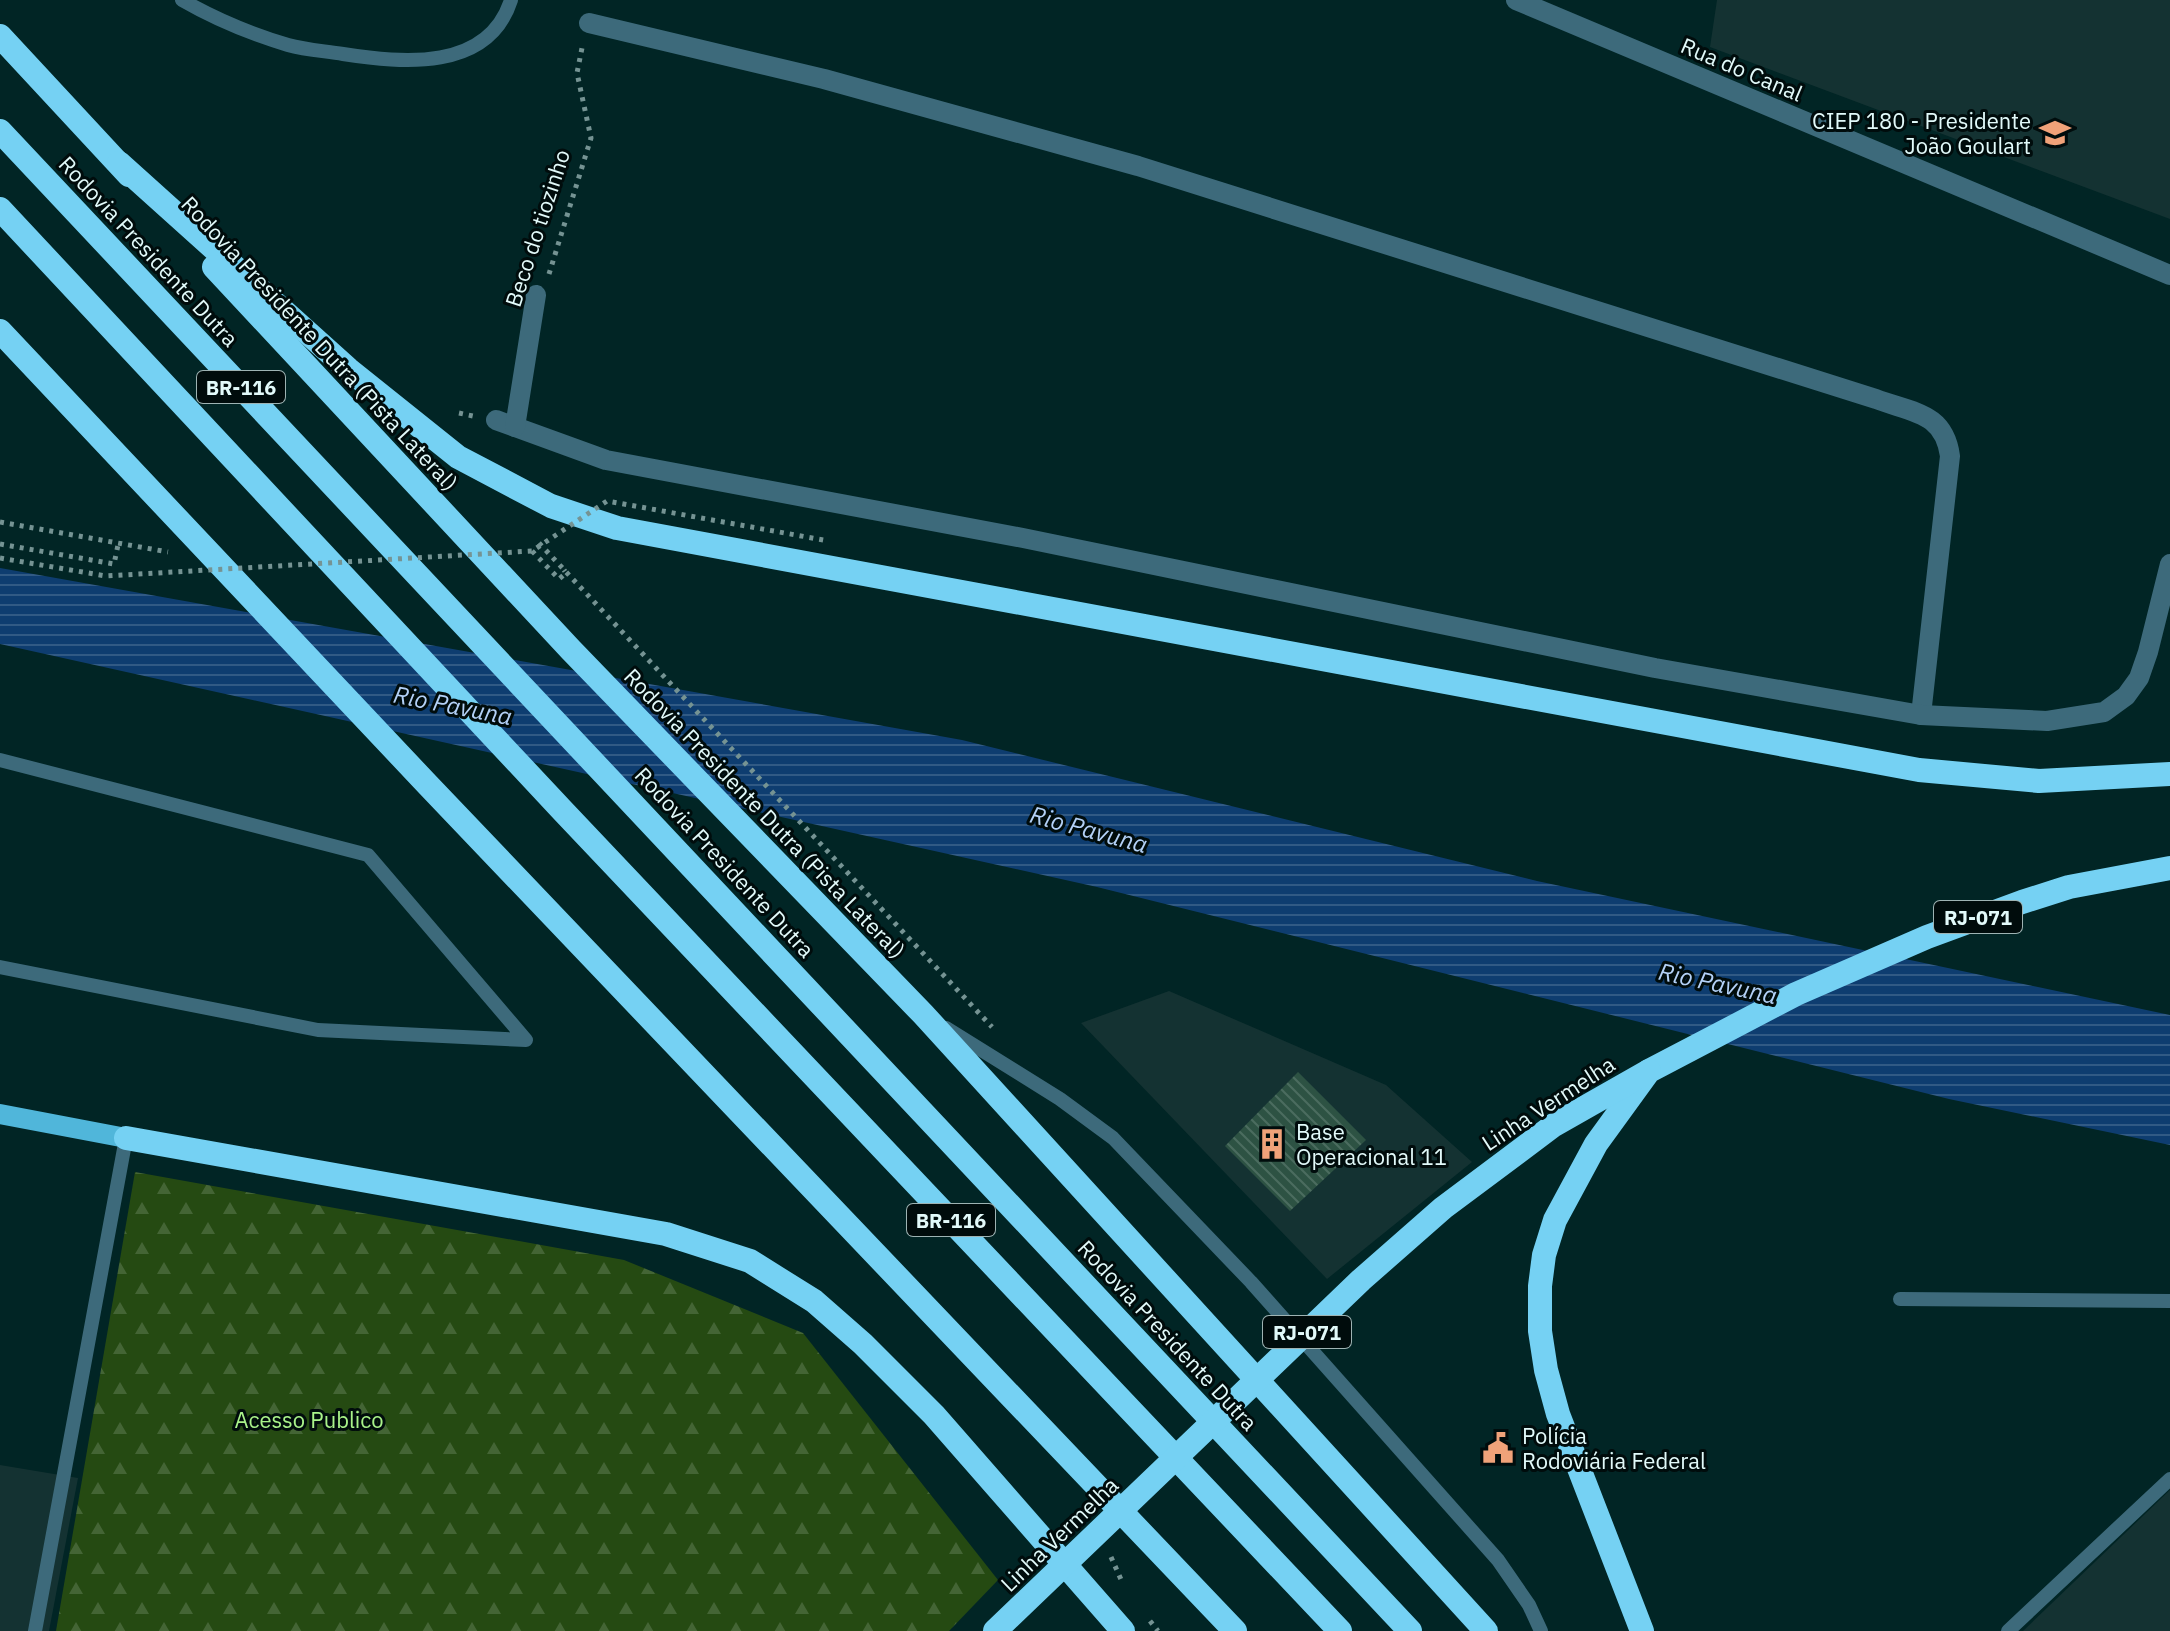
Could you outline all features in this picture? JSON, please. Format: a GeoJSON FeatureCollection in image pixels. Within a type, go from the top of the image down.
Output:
{"type":"FeatureCollection","features":[{"type":"Feature","properties":{"kind":"highway","name":"Rodovia Presidente Dutra (Pista Lateral)"},"geometry":{"type":"LineString","coordinates":[[0,36],[384,452],[923,1014],[1486,1631]]}},
{"type":"Feature","properties":{"kind":"highway","name":"Rodovia Presidente Dutra"},"geometry":{"type":"LineString","coordinates":[[0,131],[1410,1631]]}},
{"type":"Feature","properties":{"kind":"highway"},"geometry":{"type":"LineString","coordinates":[[119,163],[348,369],[458,457],[551,506],[617,528],[1919,770],[2039,781],[2170,774]]}},
{"type":"Feature","properties":{"kind":"highway","name":"BR-116"},"geometry":{"type":"LineString","coordinates":[[0,209],[562,810],[1340,1631]]}},
{"type":"Feature","properties":{"kind":"highway"},"geometry":{"type":"LineString","coordinates":[[0,331],[427,784],[1235,1631]]}},
{"type":"Feature","properties":{"kind":"highway","name":"Linha Vermelha"},"geometry":{"type":"LineString","coordinates":[[995,1631],[1361,1280],[1443,1208],[1554,1125],[1752,1016],[1841,973],[1974,918],[2069,887],[2170,868]]}},
{"type":"Feature","properties":{"kind":"highway","name":"RJ-071"},"geometry":{"type":"LineString","coordinates":[[1642,1631],[1558,1414],[1546,1370],[1540,1331],[1540,1286],[1544,1255],[1555,1220],[1574,1181],[1596,1144],[1649,1071]]}},
{"type":"Feature","properties":{"kind":"highway"},"geometry":{"type":"LineString","coordinates":[[126,1138],[666,1234],[750,1261],[814,1301],[863,1344],[934,1415],[1123,1631]]}},
{"type":"Feature","properties":{"kind":"highway"},"geometry":{"type":"LineString","coordinates":[[1178,1569],[1223,1631]]}},
{"type":"Feature","properties":{"kind":"main road"},"geometry":{"type":"LineString","coordinates":[[0,1114],[126,1138]]}},
{"type":"Feature","properties":{"kind":"street","name":"Rua do Canal"},"geometry":{"type":"LineString","coordinates":[[1516,0],[2170,275]]}},
{"type":"Feature","properties":{"kind":"street"},"geometry":{"type":"LineString","coordinates":[[589,23],[824,79],[1138,166],[1876,399],[1930,419],[1942,427],[1950,456],[1921,715],[2047,721],[2104,712],[2126,696],[2139,678],[2170,564]]}},
{"type":"Feature","properties":{"kind":"street","name":"Beco do tiozinho"},"geometry":{"type":"LineString","coordinates":[[536,295],[505,423],[606,460],[1023,538],[1669,671],[1921,715]]}},
{"type":"Feature","properties":{"kind":"lane"},"geometry":{"type":"LineString","coordinates":[[182,0],[212,18],[290,46],[388,61],[447,58],[489,36],[507,13],[511,0]]}},
{"type":"Feature","properties":{"kind":"lane"},"geometry":{"type":"LineString","coordinates":[[0,760],[368,855],[526,1040],[318,1030],[0,967]]}},
{"type":"Feature","properties":{"kind":"lane"},"geometry":{"type":"LineString","coordinates":[[923,1014],[1060,1099],[1113,1138],[1251,1282],[1498,1560],[1529,1605],[1541,1631]]}},
{"type":"Feature","properties":{"kind":"lane"},"geometry":{"type":"LineString","coordinates":[[35,1631],[126,1138]]}},
{"type":"Feature","properties":{"kind":"lane"},"geometry":{"type":"LineString","coordinates":[[1900,1299],[2170,1301]]}},
{"type":"Feature","properties":{"kind":"lane"},"geometry":{"type":"LineString","coordinates":[[2008,1631],[2170,1479]]}},
{"type":"Feature","properties":{"kind":"path","name":"Beco do tiozinho"},"geometry":{"type":"LineString","coordinates":[[536,295],[547,278],[591,138],[577,73],[589,23]]}},
{"type":"Feature","properties":{"kind":"path"},"geometry":{"type":"LineString","coordinates":[[0,558],[106,576],[533,552],[607,501],[829,541]]}},
{"type":"Feature","properties":{"kind":"path"},"geometry":{"type":"LineString","coordinates":[[0,522],[170,552]]}},
{"type":"Feature","properties":{"kind":"path"},"geometry":{"type":"LineString","coordinates":[[533,552],[559,579],[566,573],[539,543],[995,1029]]}},
{"type":"Feature","properties":{"kind":"path"},"geometry":{"type":"LineString","coordinates":[[0,544],[114,564],[118,545]]}},
{"type":"Feature","properties":{"kind":"path"},"geometry":{"type":"LineString","coordinates":[[1110,1554],[1127,1593]]}},
{"type":"Feature","properties":{"kind":"path"},"geometry":{"type":"LineString","coordinates":[[1142,1612],[1158,1631]]}},
{"type":"Feature","properties":{"kind":"shaded area","name":"CIEP 180 - Presidente João Goulart"},"geometry":{"type":"Polygon","coordinates":[[[1717,0],[2170,0],[2170,219],[1710,47],[1717,0]]]}},
{"type":"Feature","properties":{"kind":"shaded area"},"geometry":{"type":"Polygon","coordinates":[[[1169,991],[1386,1085],[1472,1162],[1327,1279],[1081,1023],[1169,991]]]}},
{"type":"Feature","properties":{"kind":"shaded area"},"geometry":{"type":"Polygon","coordinates":[[[0,1465],[78,1478],[49,1631],[0,1631],[0,1465]]]}},
{"type":"Feature","properties":{"kind":"shaded area"},"geometry":{"type":"Polygon","coordinates":[[[2170,1490],[2170,1631],[2023,1631],[2170,1490]]]}},
{"type":"Feature","properties":{"kind":"green space","name":"Acesso Publico"},"geometry":{"type":"Polygon","coordinates":[[[135,1172],[624,1260],[803,1333],[998,1580],[949,1631],[56,1631],[135,1172]]]}},
{"type":"Feature","properties":{"kind":"water","name":"Rio Pavuna"},"geometry":{"type":"Polygon","coordinates":[[[0,568],[962,740],[1537,881],[2170,1015],[2170,1145],[1949,1099],[1097,887],[0,644],[0,568]]]}},
{"type":"Feature","properties":{"kind":"building","name":"Base Operacional 11"},"geometry":{"type":"Polygon","coordinates":[[[1298,1072],[1366,1140],[1290,1211],[1225,1146],[1298,1072]]]}},
{"type":"Feature","properties":{"kind":"place","name":"CIEP 180 - Presidente João Goulart"},"geometry":{"type":"Point","coordinates":[2055,133]}},
{"type":"Feature","properties":{"kind":"place","name":"Base Operacional 11"},"geometry":{"type":"Point","coordinates":[1272,1144]}},
{"type":"Feature","properties":{"kind":"place","name":"Polícia Rodoviária Federal"},"geometry":{"type":"Point","coordinates":[1498,1448]}}]}
